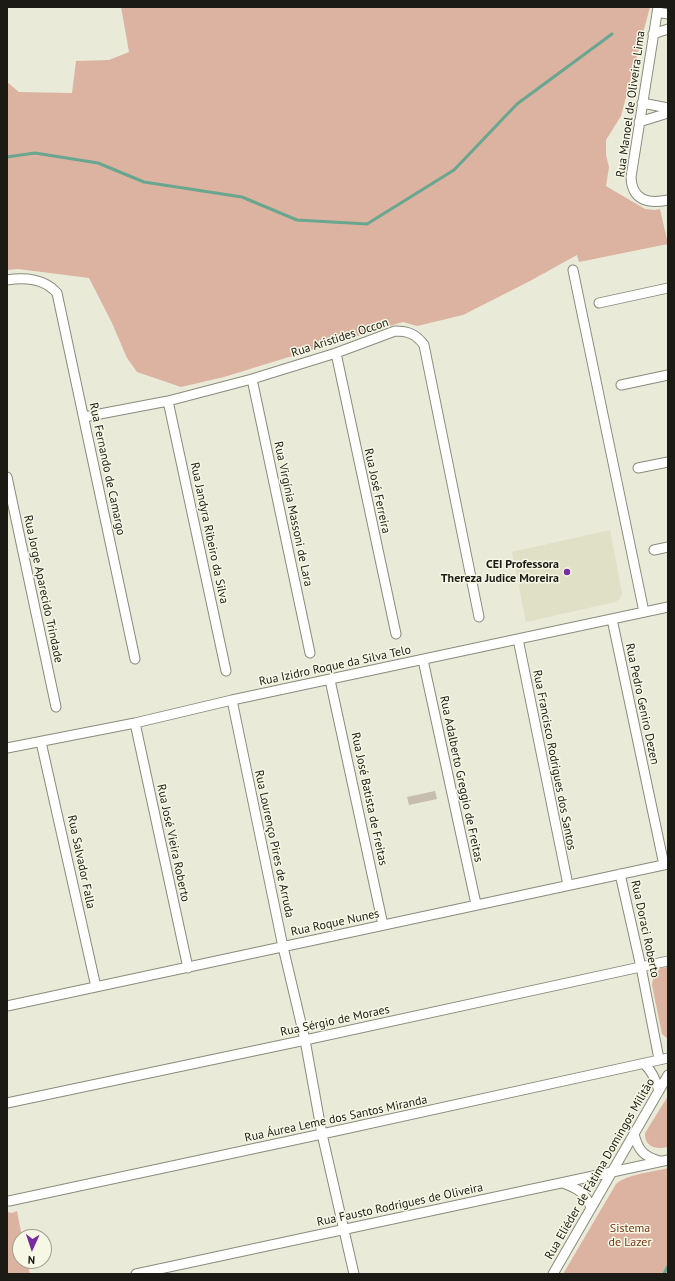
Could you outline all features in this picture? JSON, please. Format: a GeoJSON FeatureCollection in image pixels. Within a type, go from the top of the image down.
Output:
{"type":"FeatureCollection","features":[{"type":"Feature","properties":{"kind":"street"},"geometry":{"type":"LineString","coordinates":[[658,9],[668,14]]}},
{"type":"Feature","properties":{"kind":"street","name":"Rua Manoel de Oliveira Lima"},"geometry":{"type":"LineString","coordinates":[[658,9],[639,122],[632,185],[633,190],[649,202],[668,200]]}},
{"type":"Feature","properties":{"kind":"street"},"geometry":{"type":"LineString","coordinates":[[653,34],[668,29]]}},
{"type":"Feature","properties":{"kind":"street"},"geometry":{"type":"LineString","coordinates":[[642,103],[668,108]]}},
{"type":"Feature","properties":{"kind":"street"},"geometry":{"type":"LineString","coordinates":[[639,122],[668,113]]}},
{"type":"Feature","properties":{"kind":"street"},"geometry":{"type":"LineString","coordinates":[[573,270],[644,612]]}},
{"type":"Feature","properties":{"kind":"street","name":"Rua Fernando de Camargo"},"geometry":{"type":"LineString","coordinates":[[7,280],[34,280],[44,283],[57,293],[135,659]]}},
{"type":"Feature","properties":{"kind":"street"},"geometry":{"type":"LineString","coordinates":[[599,303],[668,288]]}},
{"type":"Feature","properties":{"kind":"street","name":"Rua Aristides Occon"},"geometry":{"type":"LineString","coordinates":[[84,417],[168,401],[252,379],[395,332],[412,334],[424,345],[479,617]]}},
{"type":"Feature","properties":{"kind":"street","name":"Rua José Ferreira"},"geometry":{"type":"LineString","coordinates":[[336,352],[396,634]]}},
{"type":"Feature","properties":{"kind":"street"},"geometry":{"type":"LineString","coordinates":[[621,385],[668,375]]}},
{"type":"Feature","properties":{"kind":"street","name":"Rua Virgínia Massoni de Lara"},"geometry":{"type":"LineString","coordinates":[[252,379],[310,653]]}},
{"type":"Feature","properties":{"kind":"street","name":"Rua Jandyra Ribeiro da Silva"},"geometry":{"type":"LineString","coordinates":[[168,401],[226,671]]}},
{"type":"Feature","properties":{"kind":"street"},"geometry":{"type":"LineString","coordinates":[[638,468],[668,462]]}},
{"type":"Feature","properties":{"kind":"street","name":"Rua Jorge Aparecido Trindade"},"geometry":{"type":"LineString","coordinates":[[7,477],[56,707]]}},
{"type":"Feature","properties":{"kind":"street"},"geometry":{"type":"LineString","coordinates":[[654,550],[668,547]]}},
{"type":"Feature","properties":{"kind":"street","name":"Rua Izidro Roque da Silva Telo"},"geometry":{"type":"LineString","coordinates":[[7,748],[135,723],[232,700],[668,607]]}},
{"type":"Feature","properties":{"kind":"street","name":"Rua Pedro Geniro Dezen"},"geometry":{"type":"LineString","coordinates":[[612,619],[666,864]]}},
{"type":"Feature","properties":{"kind":"street","name":"Rua Francisco Rodrigues dos Santos"},"geometry":{"type":"LineString","coordinates":[[518,639],[568,885]]}},
{"type":"Feature","properties":{"kind":"street","name":"Rua Adalberto Greggio de Freitas"},"geometry":{"type":"LineString","coordinates":[[423,660],[476,904]]}},
{"type":"Feature","properties":{"kind":"street","name":"Rua José Batista de Freitas"},"geometry":{"type":"LineString","coordinates":[[330,680],[383,924]]}},
{"type":"Feature","properties":{"kind":"street","name":"Rua Lourenço Pires de Arruda"},"geometry":{"type":"LineString","coordinates":[[232,700],[283,947],[305,1040],[322,1134],[354,1274]]}},
{"type":"Feature","properties":{"kind":"street","name":"Rua José Vieira Roberto"},"geometry":{"type":"LineString","coordinates":[[135,723],[188,968]]}},
{"type":"Feature","properties":{"kind":"street","name":"Rua Salvador Falla"},"geometry":{"type":"LineString","coordinates":[[42,742],[96,987]]}},
{"type":"Feature","properties":{"kind":"street","name":"Rua Roque Nunes"},"geometry":{"type":"LineString","coordinates":[[7,1006],[666,864]]}},
{"type":"Feature","properties":{"kind":"street","name":"Rua Doraci Roberto"},"geometry":{"type":"LineString","coordinates":[[620,874],[664,1059]]}},
{"type":"Feature","properties":{"kind":"street","name":"Rua Sérgio de Moraes"},"geometry":{"type":"LineString","coordinates":[[7,1103],[668,961]]}},
{"type":"Feature","properties":{"kind":"street","name":"Rua Áurea Leme dos Santos Miranda"},"geometry":{"type":"LineString","coordinates":[[9,1201],[664,1059]]}},
{"type":"Feature","properties":{"kind":"street"},"geometry":{"type":"LineString","coordinates":[[644,1064],[649,1068],[657,1083],[659,1091]]}},
{"type":"Feature","properties":{"kind":"street","name":"Rua Eliéder de Fátima Domingos Militão"},"geometry":{"type":"LineString","coordinates":[[553,1274],[668,1075]]}},
{"type":"Feature","properties":{"kind":"street"},"geometry":{"type":"LineString","coordinates":[[634,1134],[637,1145],[644,1153],[652,1159],[665,1161]]}},
{"type":"Feature","properties":{"kind":"street","name":"Rua Fausto Rodrigues de Oliveira"},"geometry":{"type":"LineString","coordinates":[[136,1274],[665,1161]]}},
{"type":"Feature","properties":{"kind":"street"},"geometry":{"type":"LineString","coordinates":[[563,1183],[582,1192],[588,1200],[591,1208]]}},
{"type":"Feature","properties":{"kind":"shaded area","name":"CEI Professora Thereza Judice Moreira"},"geometry":{"type":"Polygon","coordinates":[[[610,530],[622,593],[620,599],[615,602],[526,622],[512,552],[610,530]]]}},
{"type":"Feature","properties":{"kind":"green space"},"geometry":{"type":"Polygon","coordinates":[[[121,7],[650,7],[621,116],[606,140],[606,155],[609,167],[606,186],[645,209],[660,209],[668,244],[579,262],[577,255],[463,315],[417,326],[403,322],[224,377],[181,387],[137,372],[127,358],[112,323],[89,278],[18,269],[7,270],[7,82],[19,92],[72,93],[76,61],[109,60],[129,52],[121,7]]]}},
{"type":"Feature","properties":{"kind":"green space"},"geometry":{"type":"Polygon","coordinates":[[[668,967],[668,1039],[662,1034],[652,985],[654,974],[661,968],[668,967]]]}},
{"type":"Feature","properties":{"kind":"green space"},"geometry":{"type":"Polygon","coordinates":[[[668,1096],[668,1147],[656,1148],[647,1142],[645,1133],[668,1096]]]}},
{"type":"Feature","properties":{"kind":"green space","name":"Sistema de Lazer"},"geometry":{"type":"Polygon","coordinates":[[[668,1168],[668,1274],[563,1274],[616,1184],[633,1176],[668,1168]]]}},
{"type":"Feature","properties":{"kind":"green space"},"geometry":{"type":"Polygon","coordinates":[[[17,1211],[20,1229],[12,1229],[12,1269],[29,1269],[30,1274],[7,1274],[7,1212],[12,1213],[17,1211]]]}},
{"type":"Feature","properties":{"kind":"building"},"geometry":{"type":"Polygon","coordinates":[[[435,791],[437,799],[409,805],[407,797],[435,791]]]}},
{"type":"Feature","properties":{"kind":"waterway"},"geometry":{"type":"LineString","coordinates":[[7,157],[35,153],[98,163],[144,182],[242,197],[297,220],[367,224],[454,170],[517,104],[612,34]]}},
{"type":"Feature","properties":{"kind":"waterway"},"geometry":{"type":"LineString","coordinates":[[664,1274],[668,1266]]}},
{"type":"Feature","properties":{"kind":"place","name":"CEI Professora Thereza Judice Moreira"},"geometry":{"type":"Point","coordinates":[567,572]}}]}
